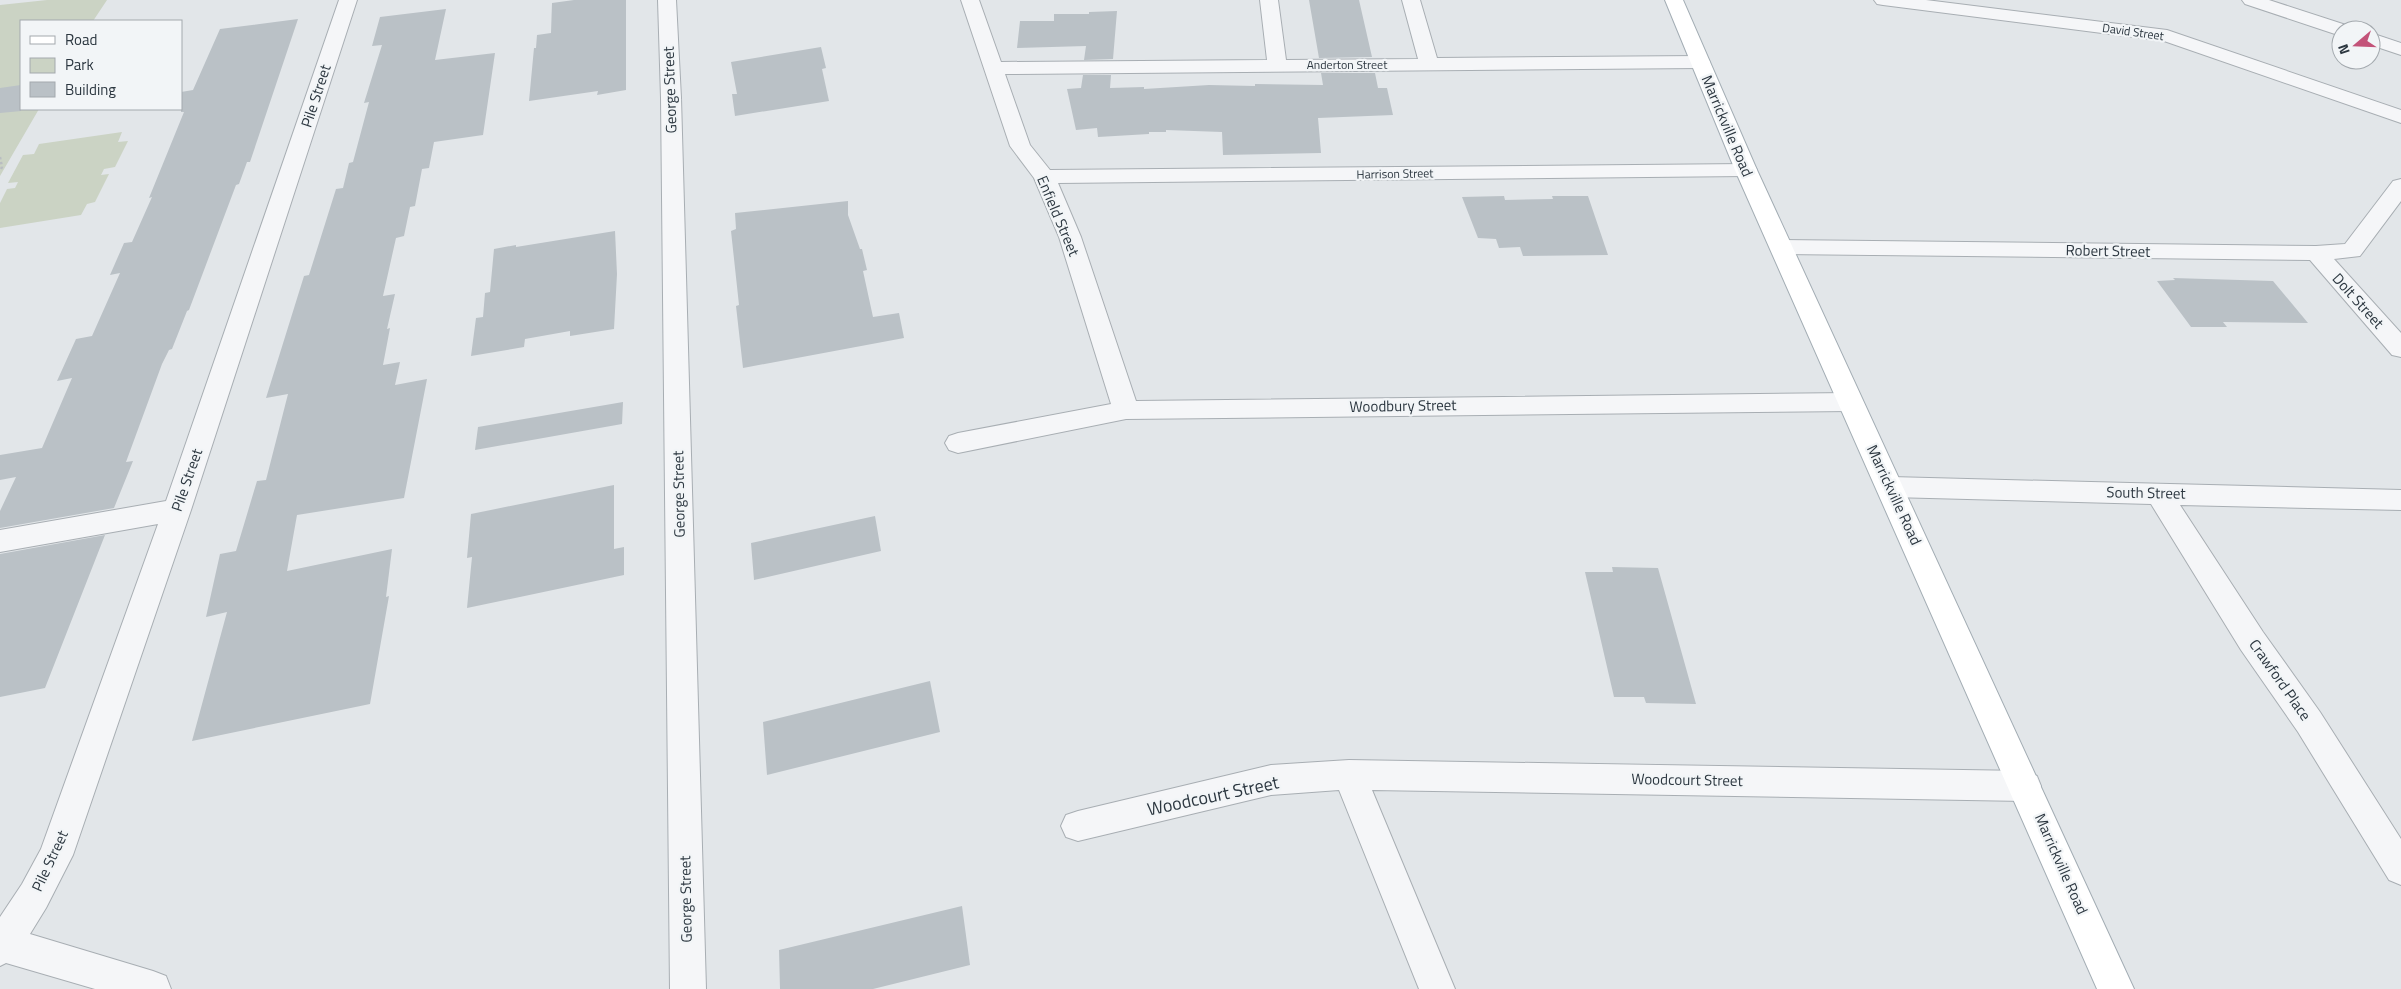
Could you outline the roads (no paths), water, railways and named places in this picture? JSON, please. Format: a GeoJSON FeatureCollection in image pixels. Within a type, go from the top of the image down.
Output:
{"type":"FeatureCollection","features":[{"type":"Feature","properties":{"kind":"main road","name":"Marrickville Road"},"geometry":{"type":"LineString","coordinates":[[1674,0],[1746,170],[2116,989]]}},
{"type":"Feature","properties":{"kind":"street","name":"Pile Street"},"geometry":{"type":"LineString","coordinates":[[1,945],[34,896],[56,855],[177,510],[348,0]]}},
{"type":"Feature","properties":{"kind":"street","name":"George Street"},"geometry":{"type":"LineString","coordinates":[[667,0],[671,98],[688,989]]}},
{"type":"Feature","properties":{"kind":"street","name":"Enfield Street"},"geometry":{"type":"LineString","coordinates":[[970,0],[1020,146],[1044,177],[1070,237],[1126,410]]}},
{"type":"Feature","properties":{"kind":"street"},"geometry":{"type":"LineString","coordinates":[[1269,0],[1277,66]]}},
{"type":"Feature","properties":{"kind":"street"},"geometry":{"type":"LineString","coordinates":[[1411,0],[1429,64]]}},
{"type":"Feature","properties":{"kind":"street","name":"David Street"},"geometry":{"type":"LineString","coordinates":[[1883,0],[2167,36],[2401,118]]}},
{"type":"Feature","properties":{"kind":"street"},"geometry":{"type":"LineString","coordinates":[[2252,0],[2331,26]]}},
{"type":"Feature","properties":{"kind":"street"},"geometry":{"type":"LineString","coordinates":[[2381,42],[2401,49]]}},
{"type":"Feature","properties":{"kind":"street","name":"Anderton Street"},"geometry":{"type":"LineString","coordinates":[[994,68],[1700,62]]}},
{"type":"Feature","properties":{"kind":"street","name":"Harrison Street"},"geometry":{"type":"LineString","coordinates":[[1044,177],[1746,170]]}},
{"type":"Feature","properties":{"kind":"street","name":"Robert Street"},"geometry":{"type":"LineString","coordinates":[[1782,247],[2316,253],[2352,250],[2401,186]]}},
{"type":"Feature","properties":{"kind":"street","name":"Dolt Street"},"geometry":{"type":"LineString","coordinates":[[2316,253],[2401,349]]}},
{"type":"Feature","properties":{"kind":"street","name":"Woodbury Street"},"geometry":{"type":"LineString","coordinates":[[958,443],[1126,410],[1850,402]]}},
{"type":"Feature","properties":{"kind":"street","name":"South Street"},"geometry":{"type":"LineString","coordinates":[[1890,487],[2401,500]]}},
{"type":"Feature","properties":{"kind":"street","name":"Crawford Place"},"geometry":{"type":"LineString","coordinates":[[2158,493],[2252,641],[2309,722],[2401,869]]}},
{"type":"Feature","properties":{"kind":"street"},"geometry":{"type":"LineString","coordinates":[[0,541],[177,510]]}},
{"type":"Feature","properties":{"kind":"street"},"geometry":{"type":"LineString","coordinates":[[1349,775],[1437,989]]}},
{"type":"Feature","properties":{"kind":"street","name":"Woodcourt Street"},"geometry":{"type":"LineString","coordinates":[[1078,826],[1272,780],[1349,775],[2025,786]]}},
{"type":"Feature","properties":{"kind":"street"},"geometry":{"type":"LineString","coordinates":[[1,945],[153,989]]}}]}
